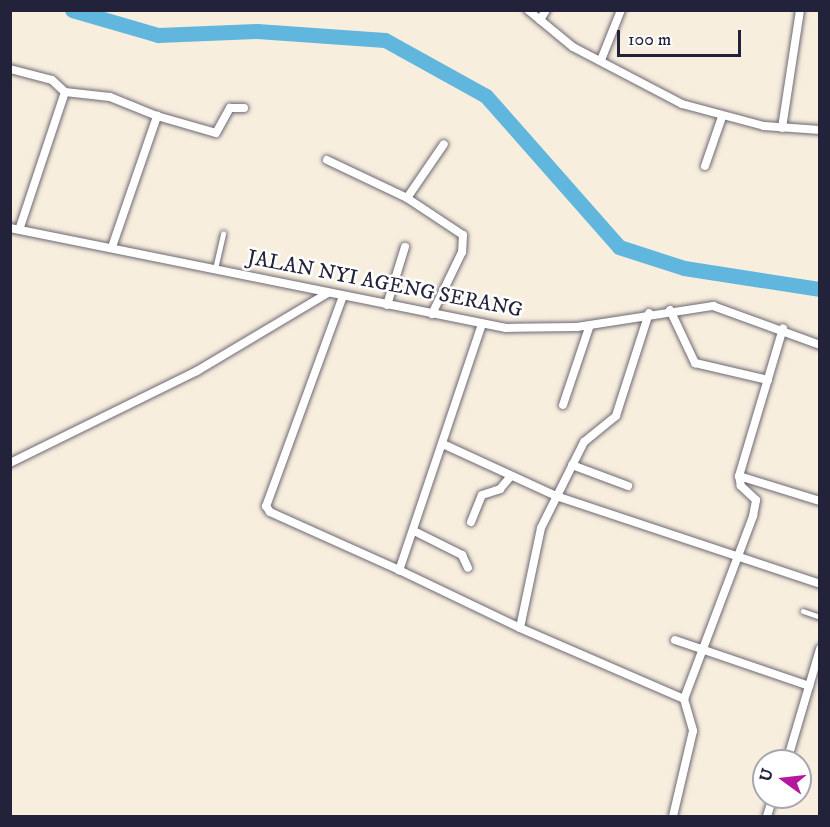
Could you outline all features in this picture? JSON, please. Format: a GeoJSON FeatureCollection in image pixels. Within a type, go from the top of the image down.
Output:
{"type":"FeatureCollection","features":[{"type":"Feature","properties":{"kind":"street"},"geometry":{"type":"LineString","coordinates":[[528,10],[643,87],[722,117],[782,128],[819,130]]}},
{"type":"Feature","properties":{"kind":"street"},"geometry":{"type":"LineString","coordinates":[[540,20],[546,10]]}},
{"type":"Feature","properties":{"kind":"street"},"geometry":{"type":"LineString","coordinates":[[601,60],[621,10]]}},
{"type":"Feature","properties":{"kind":"street"},"geometry":{"type":"LineString","coordinates":[[782,128],[800,10]]}},
{"type":"Feature","properties":{"kind":"street"},"geometry":{"type":"LineString","coordinates":[[10,69],[52,80],[65,92],[110,97],[157,116],[216,134],[230,108],[244,108]]}},
{"type":"Feature","properties":{"kind":"street"},"geometry":{"type":"LineString","coordinates":[[15,229],[65,92]]}},
{"type":"Feature","properties":{"kind":"street"},"geometry":{"type":"LineString","coordinates":[[112,247],[157,116]]}},
{"type":"Feature","properties":{"kind":"street"},"geometry":{"type":"LineString","coordinates":[[705,166],[722,117]]}},
{"type":"Feature","properties":{"kind":"street"},"geometry":{"type":"LineString","coordinates":[[407,198],[444,144]]}},
{"type":"Feature","properties":{"kind":"street"},"geometry":{"type":"LineString","coordinates":[[327,160],[407,198],[463,235],[462,252],[432,314]]}},
{"type":"Feature","properties":{"kind":"street","name":"JALAN NYI AGENG SERANG"},"geometry":{"type":"LineString","coordinates":[[15,229],[482,324],[527,330],[590,325],[649,313],[713,306],[783,328],[819,345]]}},
{"type":"Feature","properties":{"kind":"street"},"geometry":{"type":"LineString","coordinates":[[387,305],[405,247]]}},
{"type":"Feature","properties":{"kind":"street"},"geometry":{"type":"LineString","coordinates":[[10,464],[197,371],[328,293]]}},
{"type":"Feature","properties":{"kind":"street"},"geometry":{"type":"LineString","coordinates":[[344,296],[266,506],[270,512],[520,628],[684,699]]}},
{"type":"Feature","properties":{"kind":"street"},"geometry":{"type":"LineString","coordinates":[[670,310],[695,363],[768,380]]}},
{"type":"Feature","properties":{"kind":"street"},"geometry":{"type":"LineString","coordinates":[[520,628],[533,551],[556,496],[588,437],[616,416],[649,313]]}},
{"type":"Feature","properties":{"kind":"street"},"geometry":{"type":"LineString","coordinates":[[399,570],[445,445],[482,324]]}},
{"type":"Feature","properties":{"kind":"street"},"geometry":{"type":"LineString","coordinates":[[563,405],[590,325]]}},
{"type":"Feature","properties":{"kind":"street"},"geometry":{"type":"LineString","coordinates":[[673,816],[693,731],[684,699],[740,556],[756,500],[741,486],[739,476],[783,328]]}},
{"type":"Feature","properties":{"kind":"street"},"geometry":{"type":"LineString","coordinates":[[445,445],[556,496],[819,584]]}},
{"type":"Feature","properties":{"kind":"street"},"geometry":{"type":"LineString","coordinates":[[572,465],[628,486]]}},
{"type":"Feature","properties":{"kind":"street"},"geometry":{"type":"LineString","coordinates":[[471,522],[482,495],[500,489],[511,476]]}},
{"type":"Feature","properties":{"kind":"street"},"geometry":{"type":"LineString","coordinates":[[739,476],[819,501]]}},
{"type":"Feature","properties":{"kind":"street"},"geometry":{"type":"LineString","coordinates":[[414,531],[462,555],[468,568]]}},
{"type":"Feature","properties":{"kind":"street"},"geometry":{"type":"LineString","coordinates":[[675,640],[813,681]]}},
{"type":"Feature","properties":{"kind":"street"},"geometry":{"type":"LineString","coordinates":[[791,749],[813,681],[819,649]]}},
{"type":"Feature","properties":{"kind":"lane"},"geometry":{"type":"LineString","coordinates":[[215,268],[223,234]]}},
{"type":"Feature","properties":{"kind":"lane"},"geometry":{"type":"LineString","coordinates":[[803,611],[819,617]]}},
{"type":"Feature","properties":{"kind":"waterway"},"geometry":{"type":"LineString","coordinates":[[72,10],[158,35],[257,31],[385,40],[486,96],[619,247],[684,268],[820,289]]}}]}
